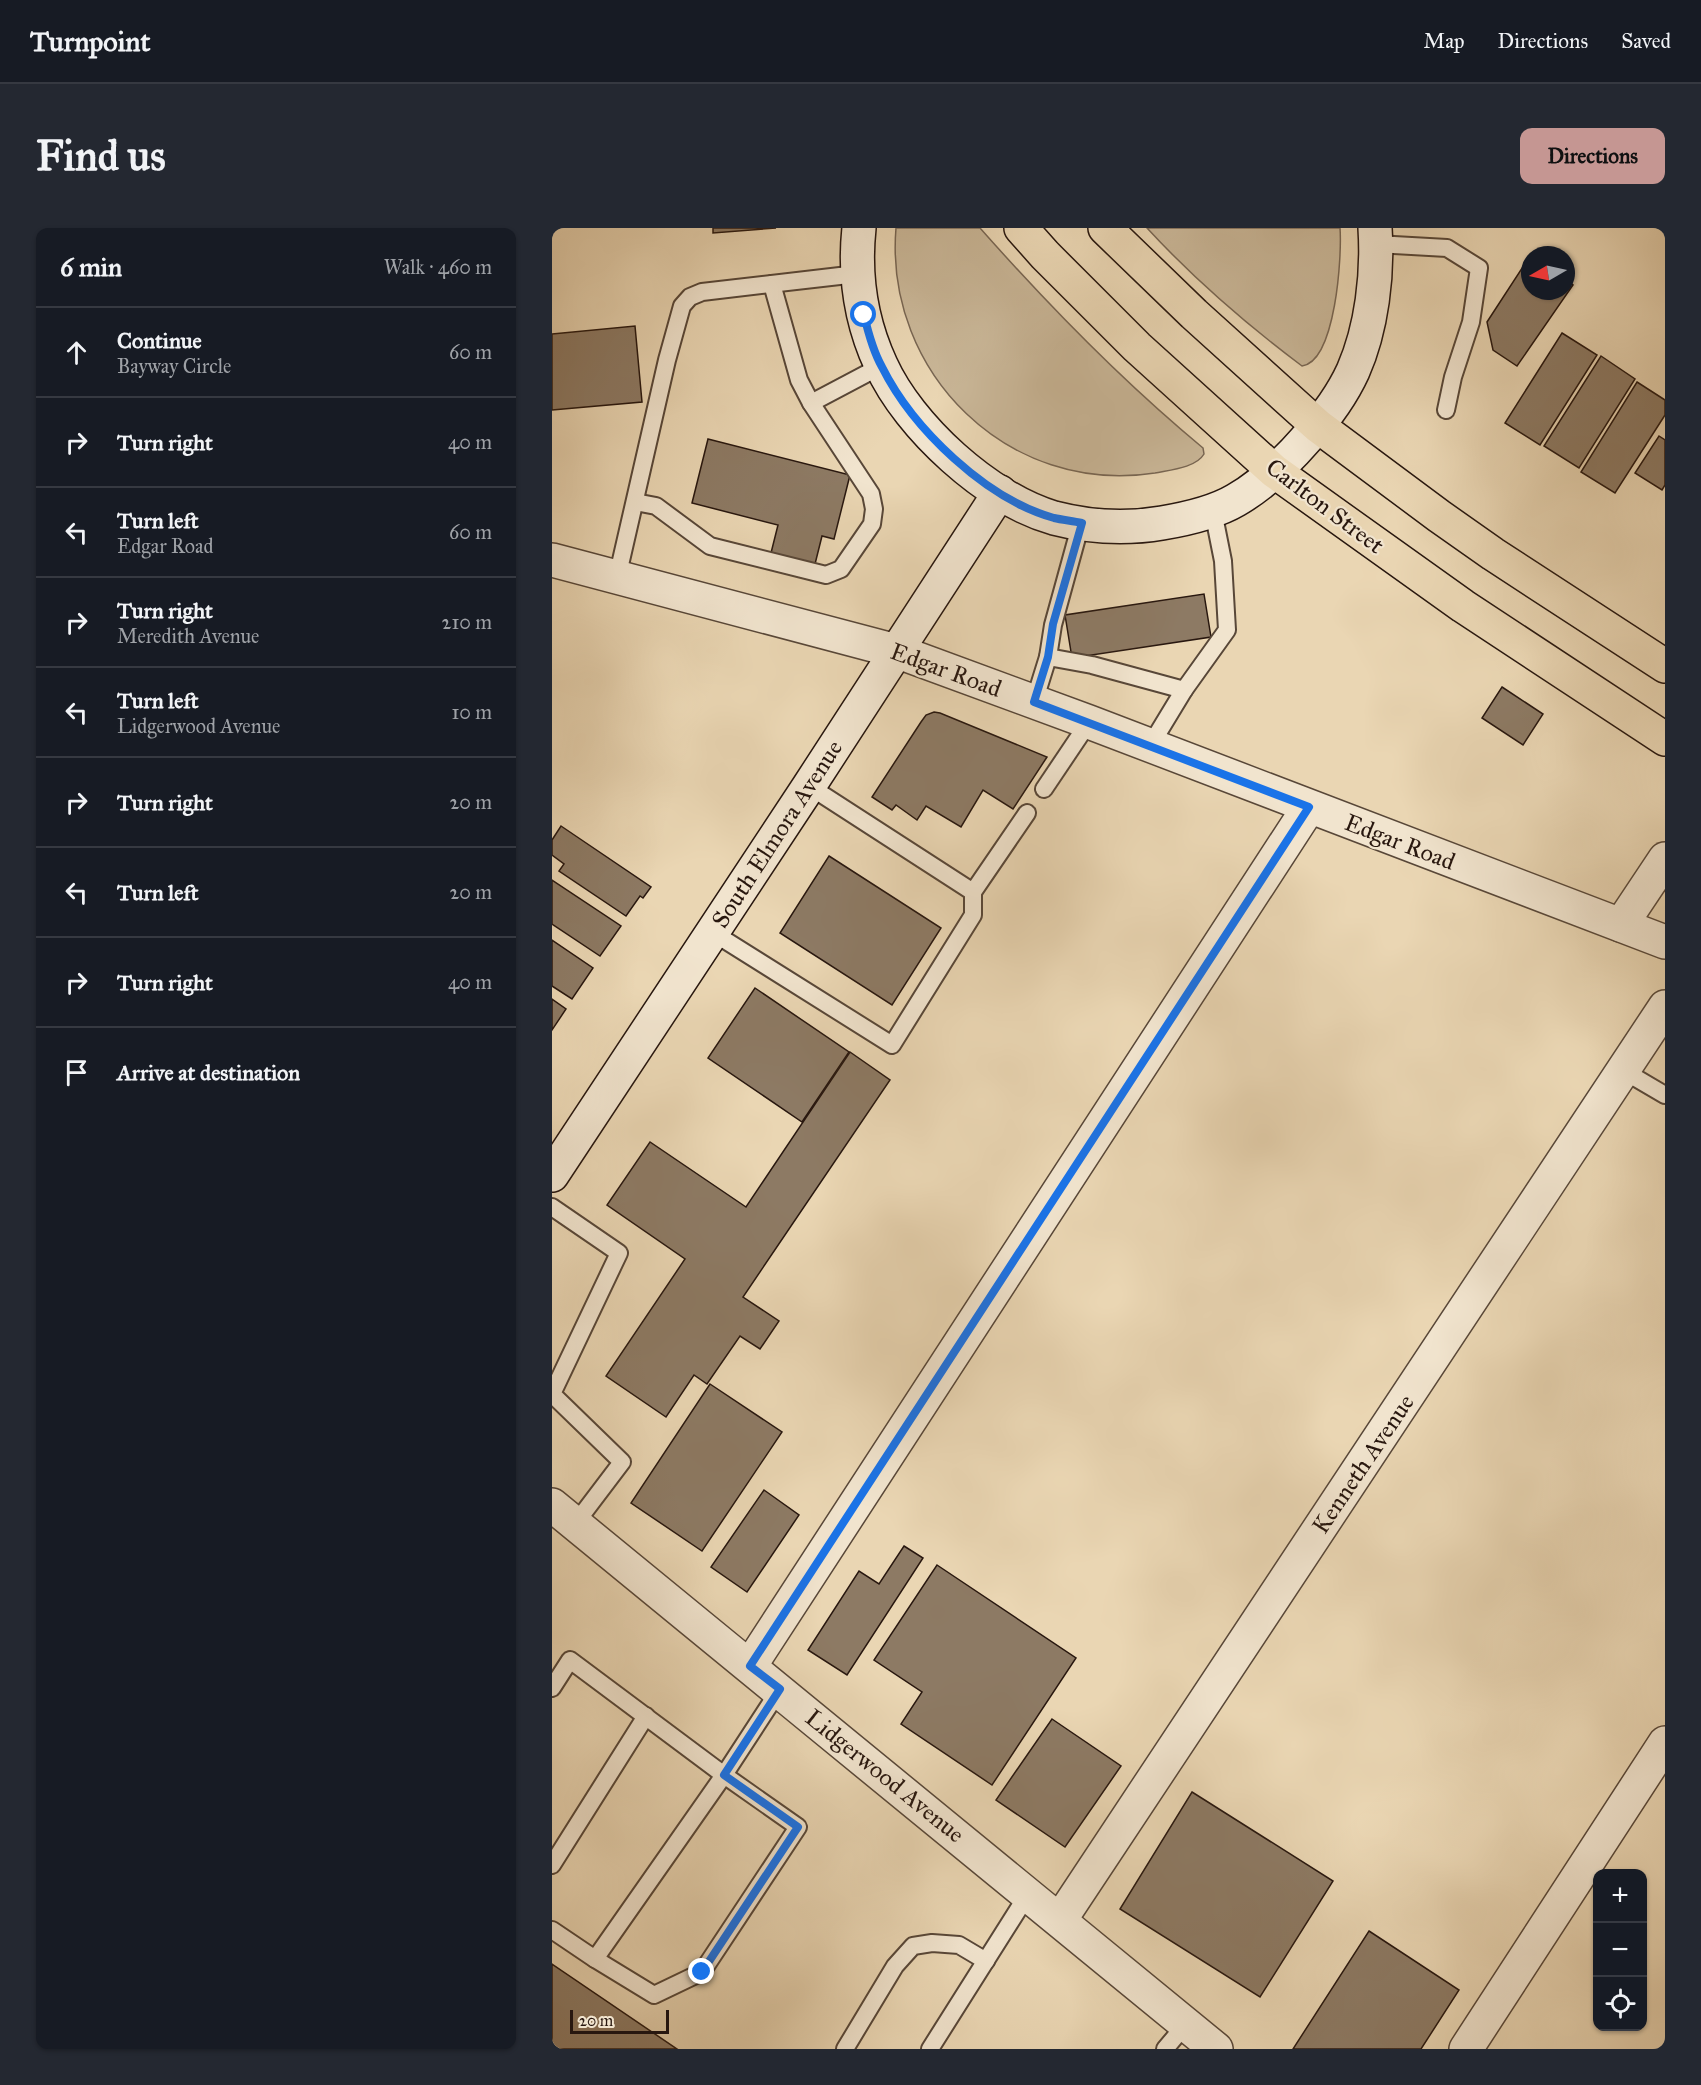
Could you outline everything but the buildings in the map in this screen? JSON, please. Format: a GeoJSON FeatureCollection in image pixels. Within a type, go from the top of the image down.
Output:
{"type":"FeatureCollection","features":[{"type":"Feature","properties":{"kind":"highway","name":"Carlton Street"},"geometry":{"type":"LineString","coordinates":[[1021,228],[1137,347],[1274,471],[1462,606],[1665,739]]}},
{"type":"Feature","properties":{"kind":"highway"},"geometry":{"type":"LineString","coordinates":[[1105,228],[1194,314],[1318,426],[1475,541],[1665,666]]}},
{"type":"Feature","properties":{"kind":"street"},"geometry":{"type":"LineString","coordinates":[[859,228],[857,274],[864,315],[881,366],[908,410],[923,428],[958,462],[1000,492],[1042,513],[1082,523],[1127,527],[1175,521],[1235,501],[1274,471],[1318,426],[1344,387],[1359,355],[1374,283],[1375,236]]}},
{"type":"Feature","properties":{"kind":"street","name":"South Elmora Avenue"},"geometry":{"type":"LineString","coordinates":[[552,1175],[1000,492]]}},
{"type":"Feature","properties":{"kind":"street","name":"Edgar Road"},"geometry":{"type":"LineString","coordinates":[[552,560],[896,651],[1089,722],[1665,942]]}},
{"type":"Feature","properties":{"kind":"street"},"geometry":{"type":"LineString","coordinates":[[750,1666],[1309,807]]}},
{"type":"Feature","properties":{"kind":"street"},"geometry":{"type":"LineString","coordinates":[[1621,925],[1665,859]]}},
{"type":"Feature","properties":{"kind":"street","name":"Kenneth Avenue"},"geometry":{"type":"LineString","coordinates":[[1060,1920],[1624,1071],[1662,1018]]}},
{"type":"Feature","properties":{"kind":"street","name":"Lidgerwood Avenue"},"geometry":{"type":"LineString","coordinates":[[564,1514],[1216,2049]]}},
{"type":"Feature","properties":{"kind":"street"},"geometry":{"type":"LineString","coordinates":[[1466,2049],[1665,1743]]}},
{"type":"Feature","properties":{"kind":"lane"},"geometry":{"type":"LineString","coordinates":[[1375,236],[1447,248],[1479,268],[1471,322],[1453,377],[1446,410]]}},
{"type":"Feature","properties":{"kind":"lane"},"geometry":{"type":"LineString","coordinates":[[617,578],[682,306],[690,297],[702,292],[857,274]]}},
{"type":"Feature","properties":{"kind":"lane"},"geometry":{"type":"LineString","coordinates":[[634,502],[656,506],[710,546],[826,575],[841,568],[872,524],[874,509],[871,494],[811,403],[799,380],[772,284]]}},
{"type":"Feature","properties":{"kind":"lane"},"geometry":{"type":"LineString","coordinates":[[811,403],[881,366]]}},
{"type":"Feature","properties":{"kind":"lane"},"geometry":{"type":"LineString","coordinates":[[1150,746],[1184,690],[1227,630],[1223,561],[1213,510]]}},
{"type":"Feature","properties":{"kind":"lane"},"geometry":{"type":"LineString","coordinates":[[1034,702],[1048,657],[1053,624],[1082,523]]}},
{"type":"Feature","properties":{"kind":"lane"},"geometry":{"type":"LineString","coordinates":[[1048,657],[1092,665],[1184,690]]}},
{"type":"Feature","properties":{"kind":"lane"},"geometry":{"type":"LineString","coordinates":[[1044,789],[1089,722]]}},
{"type":"Feature","properties":{"kind":"lane"},"geometry":{"type":"LineString","coordinates":[[809,786],[972,892]]}},
{"type":"Feature","properties":{"kind":"lane"},"geometry":{"type":"LineString","coordinates":[[712,932],[892,1045],[973,915],[972,892],[1027,813]]}},
{"type":"Feature","properties":{"kind":"lane"},"geometry":{"type":"LineString","coordinates":[[1624,1071],[1665,1095]]}},
{"type":"Feature","properties":{"kind":"lane"},"geometry":{"type":"LineString","coordinates":[[552,1207],[619,1253],[552,1394],[622,1462],[564,1514]]}},
{"type":"Feature","properties":{"kind":"lane"},"geometry":{"type":"LineString","coordinates":[[552,1688],[570,1660],[798,1827],[702,1972],[654,1995],[552,1930]]}},
{"type":"Feature","properties":{"kind":"lane"},"geometry":{"type":"LineString","coordinates":[[595,1959],[724,1775],[780,1689]]}},
{"type":"Feature","properties":{"kind":"lane"},"geometry":{"type":"LineString","coordinates":[[552,1865],[646,1716]]}},
{"type":"Feature","properties":{"kind":"lane"},"geometry":{"type":"LineString","coordinates":[[930,2049],[1029,1894]]}},
{"type":"Feature","properties":{"kind":"lane"},"geometry":{"type":"LineString","coordinates":[[845,2049],[895,1966],[913,1946],[932,1942],[959,1945],[986,1961]]}},
{"type":"Feature","properties":{"kind":"lane"},"geometry":{"type":"LineString","coordinates":[[1165,2049],[1185,2024]]}},
{"type":"Feature","properties":{"kind":"shaded area"},"geometry":{"type":"Polygon","coordinates":[[[896,228],[980,228],[1087,342],[1203,448],[1204,454],[1195,462],[1175,469],[1155,473],[1101,475],[1051,465],[1006,444],[966,414],[934,375],[911,331],[898,281],[896,228]]]}},
{"type":"Feature","properties":{"kind":"shaded area"},"geometry":{"type":"Polygon","coordinates":[[[1147,228],[1340,228],[1340,260],[1335,305],[1323,346],[1313,360],[1302,366],[1281,350],[1202,283],[1147,228]]]}},
{"type":"Feature","properties":{"kind":"route"},"geometry":{"type":"LineString","coordinates":[[702,1972],[798,1827],[724,1775],[780,1689],[750,1666],[1309,807],[1034,702],[1048,657],[1053,624],[1082,523],[1055,518],[1016,501],[975,475],[939,444],[908,410],[881,366],[864,315]]}}]}
